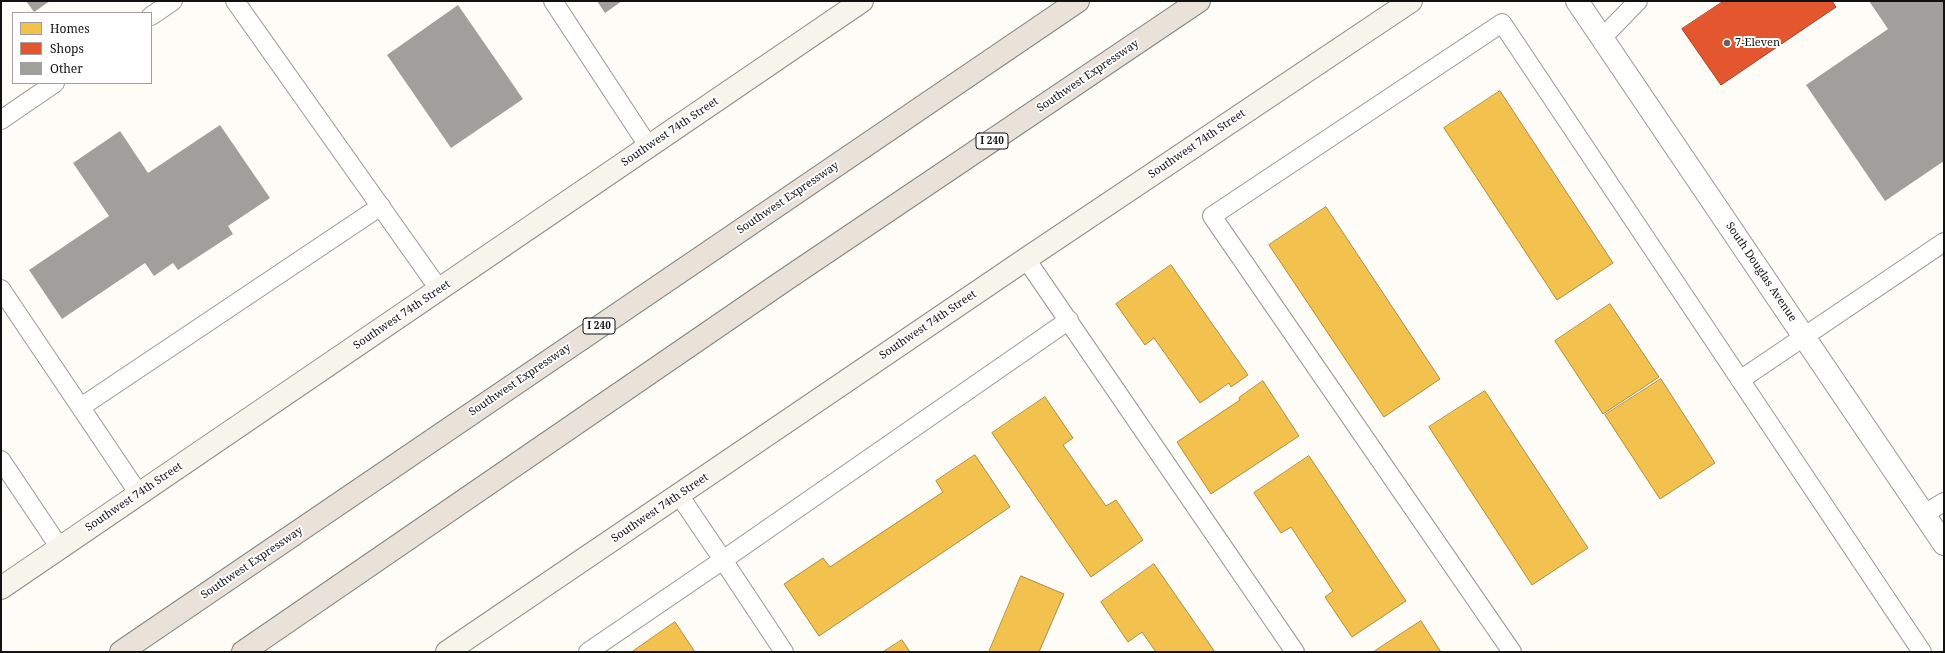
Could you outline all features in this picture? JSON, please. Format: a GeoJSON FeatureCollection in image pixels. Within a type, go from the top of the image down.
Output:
{"type":"FeatureCollection","features":[{"type":"Feature","properties":{"kind":"highway","name":"Southwest Expressway"},"geometry":{"type":"LineString","coordinates":[[121,652],[1078,1]]}},
{"type":"Feature","properties":{"kind":"highway","name":"Southwest Expressway"},"geometry":{"type":"LineString","coordinates":[[243,652],[785,280],[1199,1]]}},
{"type":"Feature","properties":{"kind":"main road","name":"Southwest 74th Street"},"geometry":{"type":"LineString","coordinates":[[1,588],[862,1]]}},
{"type":"Feature","properties":{"kind":"main road","name":"Southwest 74th Street"},"geometry":{"type":"LineString","coordinates":[[447,652],[1026,259],[1411,1]]}},
{"type":"Feature","properties":{"kind":"street","name":"South Douglas Avenue"},"geometry":{"type":"LineString","coordinates":[[1577,1],[1944,544]]}},
{"type":"Feature","properties":{"kind":"lane"},"geometry":{"type":"LineString","coordinates":[[152,15],[173,1]]}},
{"type":"Feature","properties":{"kind":"lane"},"geometry":{"type":"LineString","coordinates":[[235,1],[439,290]]}},
{"type":"Feature","properties":{"kind":"lane"},"geometry":{"type":"LineString","coordinates":[[553,1],[649,146]]}},
{"type":"Feature","properties":{"kind":"lane"},"geometry":{"type":"LineString","coordinates":[[1602,38],[1638,1]]}},
{"type":"Feature","properties":{"kind":"lane"},"geometry":{"type":"LineString","coordinates":[[1512,652],[1212,216],[1502,23],[1922,652]]}},
{"type":"Feature","properties":{"kind":"lane"},"geometry":{"type":"LineString","coordinates":[[1,120],[54,84]]}},
{"type":"Feature","properties":{"kind":"lane"},"geometry":{"type":"LineString","coordinates":[[81,408],[381,206]]}},
{"type":"Feature","properties":{"kind":"lane"},"geometry":{"type":"LineString","coordinates":[[1740,380],[1944,242]]}},
{"type":"Feature","properties":{"kind":"lane"},"geometry":{"type":"LineString","coordinates":[[1026,259],[1295,652]]}},
{"type":"Feature","properties":{"kind":"lane"},"geometry":{"type":"LineString","coordinates":[[1,289],[139,494]]}},
{"type":"Feature","properties":{"kind":"lane"},"geometry":{"type":"LineString","coordinates":[[588,652],[1069,320]]}},
{"type":"Feature","properties":{"kind":"lane"},"geometry":{"type":"LineString","coordinates":[[1,460],[60,548]]}},
{"type":"Feature","properties":{"kind":"lane"},"geometry":{"type":"LineString","coordinates":[[679,495],[784,652]]}},
{"type":"Feature","properties":{"kind":"lane"},"geometry":{"type":"LineString","coordinates":[[1924,514],[1944,502]]}},
{"type":"Feature","properties":{"kind":"building: Homes"},"geometry":{"type":"Polygon","coordinates":[[[1500,91],[1613,263],[1557,300],[1444,128],[1500,91]]]}},
{"type":"Feature","properties":{"kind":"building: Homes"},"geometry":{"type":"Polygon","coordinates":[[[1326,207],[1440,379],[1384,417],[1269,245],[1326,207]]]}},
{"type":"Feature","properties":{"kind":"building: Homes"},"geometry":{"type":"Polygon","coordinates":[[[1171,265],[1248,375],[1231,387],[1229,383],[1200,403],[1154,338],[1145,345],[1116,304],[1171,265]]]}},
{"type":"Feature","properties":{"kind":"building: Homes"},"geometry":{"type":"Polygon","coordinates":[[[1610,304],[1659,377],[1603,414],[1555,341],[1610,304]]]}},
{"type":"Feature","properties":{"kind":"building: Homes"},"geometry":{"type":"Polygon","coordinates":[[[1661,379],[1715,463],[1660,499],[1605,415],[1661,379]]]}},
{"type":"Feature","properties":{"kind":"building: Homes"},"geometry":{"type":"Polygon","coordinates":[[[1263,381],[1299,436],[1211,494],[1177,442],[1240,400],[1239,398],[1263,381]]]}},
{"type":"Feature","properties":{"kind":"building: Homes"},"geometry":{"type":"Polygon","coordinates":[[[1485,391],[1588,548],[1532,585],[1429,427],[1485,391]]]}},
{"type":"Feature","properties":{"kind":"building: Homes"},"geometry":{"type":"Polygon","coordinates":[[[1045,397],[1073,438],[1063,445],[1106,506],[1116,500],[1143,540],[1091,577],[992,433],[1045,397]]]}},
{"type":"Feature","properties":{"kind":"building: Homes"},"geometry":{"type":"Polygon","coordinates":[[[975,455],[1010,507],[819,636],[784,584],[823,558],[830,567],[943,492],[936,481],[975,455]]]}},
{"type":"Feature","properties":{"kind":"building: Homes"},"geometry":{"type":"Polygon","coordinates":[[[1309,456],[1406,601],[1352,637],[1325,597],[1333,591],[1291,527],[1281,533],[1254,493],[1309,456]]]}},
{"type":"Feature","properties":{"kind":"building: Homes"},"geometry":{"type":"Polygon","coordinates":[[[1154,564],[1215,652],[1156,652],[1142,632],[1128,642],[1101,602],[1154,564]]]}},
{"type":"Feature","properties":{"kind":"building: Homes"},"geometry":{"type":"Polygon","coordinates":[[[1021,576],[1064,594],[1039,652],[989,652],[1021,576]]]}},
{"type":"Feature","properties":{"kind":"building: Homes"},"geometry":{"type":"Polygon","coordinates":[[[1421,621],[1441,652],[1375,652],[1375,651],[1421,621]]]}},
{"type":"Feature","properties":{"kind":"building: Homes"},"geometry":{"type":"Polygon","coordinates":[[[675,622],[695,652],[632,652],[675,622]]]}},
{"type":"Feature","properties":{"kind":"building: Homes"},"geometry":{"type":"Polygon","coordinates":[[[902,640],[910,652],[883,652],[902,640]]]}},
{"type":"Feature","properties":{"kind":"building: Shops"},"geometry":{"type":"Polygon","coordinates":[[[1724,1],[1832,1],[1836,7],[1721,85],[1682,29],[1724,1]]]}},
{"type":"Feature","properties":{"kind":"building: Other"},"geometry":{"type":"Polygon","coordinates":[[[26,1],[50,1],[34,12],[26,1]]]}},
{"type":"Feature","properties":{"kind":"building: Other"},"geometry":{"type":"Polygon","coordinates":[[[597,1],[622,1],[605,13],[597,1]]]}},
{"type":"Feature","properties":{"kind":"building: Other"},"geometry":{"type":"Polygon","coordinates":[[[1869,1],[1944,1],[1944,161],[1885,201],[1806,85],[1888,29],[1869,1]]]}},
{"type":"Feature","properties":{"kind":"building: Other"},"geometry":{"type":"Polygon","coordinates":[[[458,5],[523,99],[451,148],[387,55],[458,5]]]}},
{"type":"Feature","properties":{"kind":"building: Other"},"geometry":{"type":"Polygon","coordinates":[[[220,125],[270,198],[228,226],[233,234],[178,270],[173,263],[154,276],[145,263],[62,319],[29,270],[109,216],[73,163],[120,131],[148,173],[220,125]]]}},
{"type":"Feature","properties":{"kind":"place","name":"7-Eleven"},"geometry":{"type":"Point","coordinates":[1727,43]}}]}
